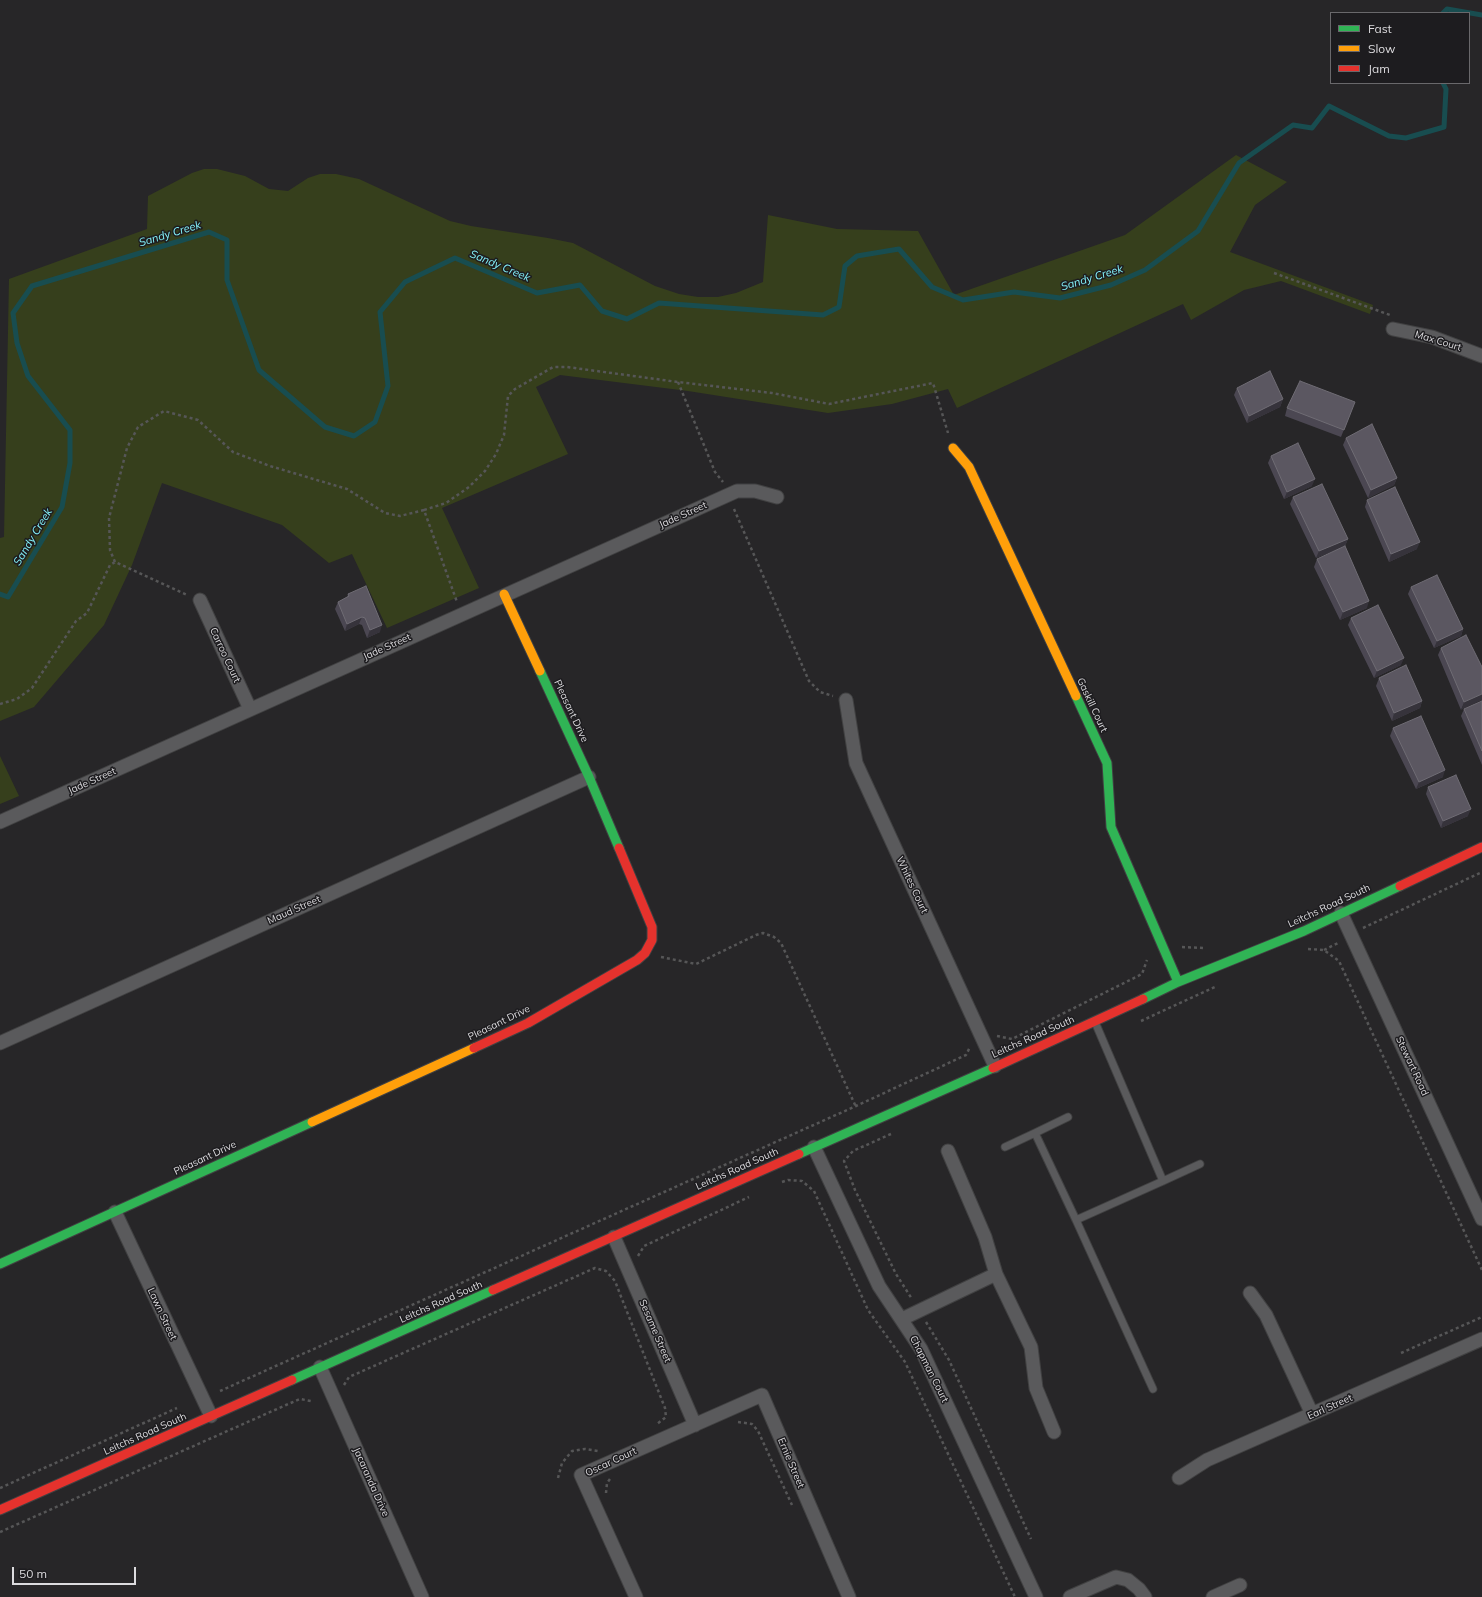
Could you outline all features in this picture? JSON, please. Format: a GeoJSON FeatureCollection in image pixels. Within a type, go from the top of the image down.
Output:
{"type":"FeatureCollection","features":[{"type":"Feature","properties":{"kind":"street","name":"Max Court"},"geometry":{"type":"LineString","coordinates":[[1393,329],[1432,337],[1482,356]]}},
{"type":"Feature","properties":{"kind":"street","name":"Gaskill Court"},"geometry":{"type":"LineString","coordinates":[[953,448],[969,467],[1107,763],[1111,827],[1178,982]]}},
{"type":"Feature","properties":{"kind":"street","name":"Jade Street"},"geometry":{"type":"LineString","coordinates":[[0,822],[504,594],[737,491],[755,491],[777,497]]}},
{"type":"Feature","properties":{"kind":"street","name":"Pleasant Drive"},"geometry":{"type":"LineString","coordinates":[[0,1264],[528,1023],[637,960],[645,953],[652,940],[652,928],[648,916],[589,778],[504,594]]}},
{"type":"Feature","properties":{"kind":"street","name":"Carroo Court"},"geometry":{"type":"LineString","coordinates":[[200,600],[250,709]]}},
{"type":"Feature","properties":{"kind":"street","name":"Whites Court"},"geometry":{"type":"LineString","coordinates":[[846,700],[856,763],[995,1066]]}},
{"type":"Feature","properties":{"kind":"street","name":"Maud Street"},"geometry":{"type":"LineString","coordinates":[[0,1043],[589,778]]}},
{"type":"Feature","properties":{"kind":"street","name":"Leitchs Road South"},"geometry":{"type":"LineString","coordinates":[[0,1510],[1095,1022],[1178,982],[1304,931],[1482,847]]}},
{"type":"Feature","properties":{"kind":"street","name":"Stewart Road"},"geometry":{"type":"LineString","coordinates":[[1341,913],[1482,1219]]}},
{"type":"Feature","properties":{"kind":"street","name":"Chapman Court"},"geometry":{"type":"LineString","coordinates":[[814,1147],[879,1286],[921,1349],[1036,1597]]}},
{"type":"Feature","properties":{"kind":"street"},"geometry":{"type":"LineString","coordinates":[[948,1151],[985,1237],[996,1274],[1030,1347],[1036,1388],[1054,1432]]}},
{"type":"Feature","properties":{"kind":"street","name":"Lawn Street"},"geometry":{"type":"LineString","coordinates":[[114,1212],[211,1416]]}},
{"type":"Feature","properties":{"kind":"street","name":"Sesame Street"},"geometry":{"type":"LineString","coordinates":[[614,1237],[695,1425]]}},
{"type":"Feature","properties":{"kind":"street"},"geometry":{"type":"LineString","coordinates":[[902,1319],[996,1274]]}},
{"type":"Feature","properties":{"kind":"street"},"geometry":{"type":"LineString","coordinates":[[1250,1293],[1266,1315],[1312,1414]]}},
{"type":"Feature","properties":{"kind":"street","name":"Earl Street"},"geometry":{"type":"LineString","coordinates":[[1179,1478],[1207,1460],[1482,1339]]}},
{"type":"Feature","properties":{"kind":"street","name":"Jacaranda Drive"},"geometry":{"type":"LineString","coordinates":[[320,1367],[422,1597]]}},
{"type":"Feature","properties":{"kind":"street","name":"Ernie Street"},"geometry":{"type":"LineString","coordinates":[[695,1425],[762,1395],[849,1597]]}},
{"type":"Feature","properties":{"kind":"street","name":"Oscar Court"},"geometry":{"type":"LineString","coordinates":[[636,1597],[581,1475],[695,1425]]}},
{"type":"Feature","properties":{"kind":"street"},"geometry":{"type":"LineString","coordinates":[[1070,1597],[1116,1577],[1128,1580],[1139,1589],[1145,1597]]}},
{"type":"Feature","properties":{"kind":"street"},"geometry":{"type":"LineString","coordinates":[[1213,1597],[1240,1584]]}},
{"type":"Feature","properties":{"kind":"lane"},"geometry":{"type":"LineString","coordinates":[[1095,1022],[1162,1181]]}},
{"type":"Feature","properties":{"kind":"lane"},"geometry":{"type":"LineString","coordinates":[[1005,1147],[1068,1117]]}},
{"type":"Feature","properties":{"kind":"lane"},"geometry":{"type":"LineString","coordinates":[[1035,1133],[1153,1389]]}},
{"type":"Feature","properties":{"kind":"lane"},"geometry":{"type":"LineString","coordinates":[[1076,1220],[1200,1164]]}},
{"type":"Feature","properties":{"kind":"path"},"geometry":{"type":"LineString","coordinates":[[1274,273],[1395,316],[1393,329]]}},
{"type":"Feature","properties":{"kind":"path"},"geometry":{"type":"LineString","coordinates":[[200,600],[115,562],[110,550],[109,518],[127,448],[138,427],[164,411],[198,420],[233,452],[270,466],[347,489],[385,513],[400,516],[446,503],[469,487],[485,471],[496,454],[504,435],[508,396],[515,389],[553,368],[568,367],[772,393],[829,404],[933,383],[953,448]]}},
{"type":"Feature","properties":{"kind":"path"},"geometry":{"type":"LineString","coordinates":[[678,382],[715,472],[724,483]]}},
{"type":"Feature","properties":{"kind":"path"},"geometry":{"type":"LineString","coordinates":[[731,502],[809,681],[820,692],[846,700]]}},
{"type":"Feature","properties":{"kind":"path"},"geometry":{"type":"LineString","coordinates":[[424,510],[461,614]]}},
{"type":"Feature","properties":{"kind":"path"},"geometry":{"type":"LineString","coordinates":[[0,704],[17,699],[32,688],[76,621],[87,613],[110,566],[115,562]]}},
{"type":"Feature","properties":{"kind":"path"},"geometry":{"type":"LineString","coordinates":[[1306,949],[1324,950],[1352,936],[1364,927],[1482,872]]}},
{"type":"Feature","properties":{"kind":"path"},"geometry":{"type":"LineString","coordinates":[[645,953],[696,964],[756,935],[763,933],[774,937],[781,943],[864,1125]]}},
{"type":"Feature","properties":{"kind":"path"},"geometry":{"type":"LineString","coordinates":[[1180,947],[1205,948]]}},
{"type":"Feature","properties":{"kind":"path"},"geometry":{"type":"LineString","coordinates":[[1324,950],[1339,961],[1482,1270]]}},
{"type":"Feature","properties":{"kind":"path"},"geometry":{"type":"LineString","coordinates":[[990,1035],[1012,1039],[1142,974],[1147,960]]}},
{"type":"Feature","properties":{"kind":"path"},"geometry":{"type":"LineString","coordinates":[[1137,1022],[1222,984]]}},
{"type":"Feature","properties":{"kind":"path"},"geometry":{"type":"LineString","coordinates":[[220,1391],[856,1106],[966,1055],[970,1045]]}},
{"type":"Feature","properties":{"kind":"path"},"geometry":{"type":"LineString","coordinates":[[844,1161],[853,1151],[895,1132]]}},
{"type":"Feature","properties":{"kind":"path"},"geometry":{"type":"LineString","coordinates":[[781,1182],[788,1180],[802,1181],[814,1191],[868,1310],[905,1362],[1015,1597]]}},
{"type":"Feature","properties":{"kind":"path"},"geometry":{"type":"LineString","coordinates":[[637,1256],[644,1246],[752,1196]]}},
{"type":"Feature","properties":{"kind":"path"},"geometry":{"type":"LineString","coordinates":[[345,1391],[343,1386],[349,1377],[595,1268],[606,1271],[615,1281],[665,1408],[666,1418],[652,1428]]}},
{"type":"Feature","properties":{"kind":"path"},"geometry":{"type":"LineString","coordinates":[[1401,1353],[1482,1317]]}},
{"type":"Feature","properties":{"kind":"path"},"geometry":{"type":"LineString","coordinates":[[0,1532],[300,1399],[311,1401]]}},
{"type":"Feature","properties":{"kind":"path"},"geometry":{"type":"LineString","coordinates":[[0,1488],[177,1408]]}},
{"type":"Feature","properties":{"kind":"path"},"geometry":{"type":"LineString","coordinates":[[733,1423],[744,1422],[752,1424],[758,1431],[794,1510]]}},
{"type":"Feature","properties":{"kind":"path"},"geometry":{"type":"LineString","coordinates":[[558,1478],[562,1463],[572,1451],[585,1449],[596,1451],[603,1448]]}},
{"type":"Feature","properties":{"kind":"path"},"geometry":{"type":"LineString","coordinates":[[606,1495],[607,1483],[613,1475]]}},
{"type":"Feature","properties":{"kind":"green space"},"geometry":{"type":"Polygon","coordinates":[[[1236,155],[1287,182],[1255,205],[1230,252],[1373,305],[1370,314],[1281,281],[1244,290],[1191,320],[1183,304],[957,408],[948,389],[892,404],[828,413],[688,391],[560,375],[536,387],[568,454],[442,508],[479,588],[387,628],[352,554],[329,563],[282,525],[162,483],[132,565],[104,625],[34,707],[0,721],[0,538],[4,537],[9,279],[147,229],[148,196],[192,173],[204,169],[217,169],[245,176],[269,189],[288,191],[308,178],[320,174],[336,174],[359,179],[450,221],[471,226],[573,243],[655,286],[679,294],[698,297],[718,297],[736,293],[763,282],[768,215],[837,229],[918,231],[954,295],[1125,235],[1236,155]]]}},
{"type":"Feature","properties":{"kind":"green space"},"geometry":{"type":"Polygon","coordinates":[[[0,756],[19,796],[0,804],[0,756]]]}},
{"type":"Feature","properties":{"kind":"building"},"geometry":{"type":"Polygon","coordinates":[[[1270,371],[1283,399],[1249,416],[1237,388],[1270,371]]]}},
{"type":"Feature","properties":{"kind":"building"},"geometry":{"type":"Polygon","coordinates":[[[1300,381],[1355,402],[1344,430],[1287,408],[1300,381]]]}},
{"type":"Feature","properties":{"kind":"building"},"geometry":{"type":"Polygon","coordinates":[[[1372,424],[1397,478],[1371,490],[1346,438],[1372,424]]]}},
{"type":"Feature","properties":{"kind":"building"},"geometry":{"type":"Polygon","coordinates":[[[1298,443],[1315,479],[1287,492],[1271,456],[1298,443]]]}},
{"type":"Feature","properties":{"kind":"building"},"geometry":{"type":"Polygon","coordinates":[[[1322,484],[1348,539],[1319,551],[1293,497],[1322,484]]]}},
{"type":"Feature","properties":{"kind":"building"},"geometry":{"type":"Polygon","coordinates":[[[1395,487],[1420,542],[1391,554],[1367,500],[1395,487]]]}},
{"type":"Feature","properties":{"kind":"building"},"geometry":{"type":"Polygon","coordinates":[[[1345,546],[1369,601],[1343,612],[1317,559],[1345,546]]]}},
{"type":"Feature","properties":{"kind":"building"},"geometry":{"type":"Polygon","coordinates":[[[1437,575],[1463,629],[1437,641],[1411,587],[1437,575]]]}},
{"type":"Feature","properties":{"kind":"building"},"geometry":{"type":"Polygon","coordinates":[[[366,586],[382,625],[370,630],[365,618],[362,617],[347,624],[338,602],[349,596],[348,594],[366,586]]]}},
{"type":"Feature","properties":{"kind":"building"},"geometry":{"type":"Polygon","coordinates":[[[1378,605],[1404,658],[1377,671],[1351,618],[1378,605]]]}},
{"type":"Feature","properties":{"kind":"building"},"geometry":{"type":"Polygon","coordinates":[[[1466,635],[1482,667],[1482,694],[1464,702],[1441,648],[1466,635]]]}},
{"type":"Feature","properties":{"kind":"building"},"geometry":{"type":"Polygon","coordinates":[[[1406,665],[1422,701],[1394,713],[1379,678],[1406,665]]]}},
{"type":"Feature","properties":{"kind":"building"},"geometry":{"type":"Polygon","coordinates":[[[1482,701],[1482,751],[1464,709],[1482,701]]]}},
{"type":"Feature","properties":{"kind":"building"},"geometry":{"type":"Polygon","coordinates":[[[1421,716],[1445,770],[1419,782],[1393,728],[1421,716]]]}},
{"type":"Feature","properties":{"kind":"building"},"geometry":{"type":"Polygon","coordinates":[[[1456,775],[1471,809],[1443,821],[1428,787],[1456,775]]]}},
{"type":"Feature","properties":{"kind":"waterway","name":"Sandy Creek"},"geometry":{"type":"LineString","coordinates":[[1444,12],[1447,9],[1464,12]]}},
{"type":"Feature","properties":{"kind":"waterway","name":"Sandy Creek"},"geometry":{"type":"LineString","coordinates":[[1470,13],[1482,15]]}},
{"type":"Feature","properties":{"kind":"waterway","name":"Sandy Creek"},"geometry":{"type":"LineString","coordinates":[[0,594],[8,597],[62,507],[70,463],[70,430],[28,376],[17,343],[13,313],[32,286],[209,232],[227,240],[227,280],[259,370],[325,427],[354,436],[375,422],[388,386],[380,312],[405,282],[455,258],[537,293],[580,285],[602,311],[627,319],[659,303],[823,315],[839,307],[845,266],[857,256],[899,249],[932,287],[963,300],[1014,292],[1060,298],[1111,285],[1145,270],[1198,231],[1239,163],[1293,125],[1312,128],[1329,106],[1389,136],[1406,138],[1444,127],[1446,89],[1444,84]]}},
{"type":"Feature","properties":{"kind":"traffic: fast"},"geometry":{"type":"LineString","coordinates":[[540,671],[589,777],[619,848]]}},
{"type":"Feature","properties":{"kind":"traffic: fast"},"geometry":{"type":"LineString","coordinates":[[1076,696],[1107,763],[1111,827],[1178,982]]}},
{"type":"Feature","properties":{"kind":"traffic: fast"},"geometry":{"type":"LineString","coordinates":[[1143,999],[1178,982],[1304,931],[1400,886]]}},
{"type":"Feature","properties":{"kind":"traffic: fast"},"geometry":{"type":"LineString","coordinates":[[799,1154],[993,1068]]}},
{"type":"Feature","properties":{"kind":"traffic: fast"},"geometry":{"type":"LineString","coordinates":[[0,1264],[312,1122]]}},
{"type":"Feature","properties":{"kind":"traffic: fast"},"geometry":{"type":"LineString","coordinates":[[292,1380],[493,1290]]}},
{"type":"Feature","properties":{"kind":"traffic: slow"},"geometry":{"type":"LineString","coordinates":[[953,448],[969,467],[1076,696]]}},
{"type":"Feature","properties":{"kind":"traffic: slow"},"geometry":{"type":"LineString","coordinates":[[504,594],[540,671]]}},
{"type":"Feature","properties":{"kind":"traffic: slow"},"geometry":{"type":"LineString","coordinates":[[312,1122],[474,1048]]}},
{"type":"Feature","properties":{"kind":"traffic: jam"},"geometry":{"type":"LineString","coordinates":[[1400,886],[1482,847]]}},
{"type":"Feature","properties":{"kind":"traffic: jam"},"geometry":{"type":"LineString","coordinates":[[474,1048],[528,1023],[637,960],[645,953],[652,940],[652,927],[619,848]]}},
{"type":"Feature","properties":{"kind":"traffic: jam"},"geometry":{"type":"LineString","coordinates":[[993,1068],[1143,999]]}},
{"type":"Feature","properties":{"kind":"traffic: jam"},"geometry":{"type":"LineString","coordinates":[[493,1290],[799,1154]]}},
{"type":"Feature","properties":{"kind":"traffic: jam"},"geometry":{"type":"LineString","coordinates":[[0,1510],[292,1380]]}}]}
